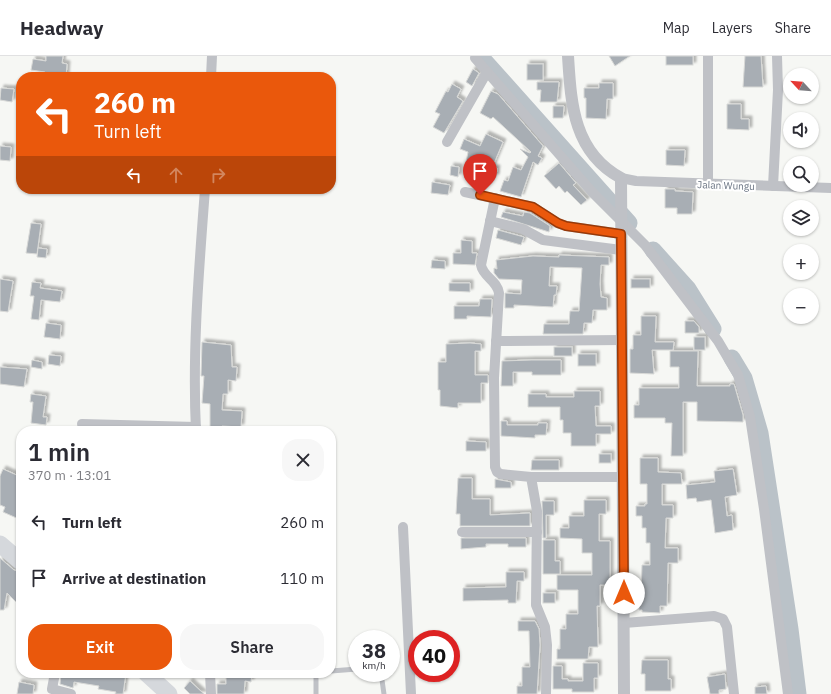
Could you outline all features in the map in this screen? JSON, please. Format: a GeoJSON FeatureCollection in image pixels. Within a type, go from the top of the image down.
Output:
{"type":"FeatureCollection","features":[{"type":"Feature","properties":{"kind":"highway"},"geometry":{"type":"LineString","coordinates":[[0,544],[16,558]]}},
{"type":"Feature","properties":{"kind":"highway"},"geometry":{"type":"LineString","coordinates":[[152,678],[170,694]]}},
{"type":"Feature","properties":{"kind":"street"},"geometry":{"type":"LineString","coordinates":[[211,72],[212,56]]}},
{"type":"Feature","properties":{"kind":"street"},"geometry":{"type":"LineString","coordinates":[[568,56],[571,96],[576,126],[585,143],[600,161],[621,178],[624,694]]}},
{"type":"Feature","properties":{"kind":"street"},"geometry":{"type":"LineString","coordinates":[[708,56],[708,184]]}},
{"type":"Feature","properties":{"kind":"street"},"geometry":{"type":"LineString","coordinates":[[773,186],[778,90],[777,56]]}},
{"type":"Feature","properties":{"kind":"street"},"geometry":{"type":"LineString","coordinates":[[475,58],[593,193],[621,218],[645,245],[718,340],[742,383],[750,417],[764,509],[788,694]]}},
{"type":"Feature","properties":{"kind":"street"},"geometry":{"type":"LineString","coordinates":[[447,142],[487,72]]}},
{"type":"Feature","properties":{"kind":"street","name":"Jalan Wungu"},"geometry":{"type":"LineString","coordinates":[[621,178],[636,181],[831,188]]}},
{"type":"Feature","properties":{"kind":"street"},"geometry":{"type":"LineString","coordinates":[[465,192],[538,209],[558,223],[566,226],[621,234]]}},
{"type":"Feature","properties":{"kind":"street"},"geometry":{"type":"LineString","coordinates":[[196,426],[195,330],[206,194]]}},
{"type":"Feature","properties":{"kind":"street"},"geometry":{"type":"LineString","coordinates":[[495,198],[481,265],[483,272],[496,284],[499,290],[494,385],[495,467],[497,472],[501,474],[531,477],[623,477]]}},
{"type":"Feature","properties":{"kind":"street"},"geometry":{"type":"LineString","coordinates":[[490,221],[523,229],[540,239],[621,250]]}},
{"type":"Feature","properties":{"kind":"street"},"geometry":{"type":"LineString","coordinates":[[496,341],[622,340]]}},
{"type":"Feature","properties":{"kind":"street"},"geometry":{"type":"LineString","coordinates":[[82,424],[128,426]]}},
{"type":"Feature","properties":{"kind":"street"},"geometry":{"type":"LineString","coordinates":[[531,477],[537,511],[536,606],[545,627],[547,645],[546,694]]}},
{"type":"Feature","properties":{"kind":"street"},"geometry":{"type":"LineString","coordinates":[[403,527],[411,694]]}},
{"type":"Feature","properties":{"kind":"street"},"geometry":{"type":"LineString","coordinates":[[462,532],[537,532]]}},
{"type":"Feature","properties":{"kind":"street"},"geometry":{"type":"LineString","coordinates":[[624,623],[714,616],[723,619],[727,627],[734,694]]}},
{"type":"Feature","properties":{"kind":"street"},"geometry":{"type":"LineString","coordinates":[[54,678],[52,689],[72,694]]}},
{"type":"Feature","properties":{"kind":"street"},"geometry":{"type":"LineString","coordinates":[[210,678],[211,694]]}},
{"type":"Feature","properties":{"kind":"lane"},"geometry":{"type":"LineString","coordinates":[[336,671],[348,670]]}},
{"type":"Feature","properties":{"kind":"lane"},"geometry":{"type":"LineString","coordinates":[[316,678],[316,694]]}},
{"type":"Feature","properties":{"kind":"lane"},"geometry":{"type":"LineString","coordinates":[[382,682],[384,694]]}},
{"type":"Feature","properties":{"kind":"building"},"geometry":{"type":"Polygon","coordinates":[[[46,56],[63,56],[62,63],[67,64],[66,72],[45,72],[31,70],[33,59],[46,61],[46,56]]]}},
{"type":"Feature","properties":{"kind":"building"},"geometry":{"type":"Polygon","coordinates":[[[609,56],[630,56],[615,66],[609,56]]]}},
{"type":"Feature","properties":{"kind":"building"},"geometry":{"type":"Polygon","coordinates":[[[666,56],[693,56],[693,65],[666,65],[666,56]]]}},
{"type":"Feature","properties":{"kind":"building"},"geometry":{"type":"Polygon","coordinates":[[[745,56],[761,56],[763,87],[743,87],[745,56]]]}},
{"type":"Feature","properties":{"kind":"building"},"geometry":{"type":"Polygon","coordinates":[[[527,64],[543,64],[543,80],[527,80],[527,64]]]}},
{"type":"Feature","properties":{"kind":"building"},"geometry":{"type":"Polygon","coordinates":[[[473,69],[479,73],[472,86],[466,82],[473,69]]]}},
{"type":"Feature","properties":{"kind":"building"},"geometry":{"type":"Polygon","coordinates":[[[537,82],[559,82],[557,102],[540,102],[541,90],[537,90],[537,82]]]}},
{"type":"Feature","properties":{"kind":"building"},"geometry":{"type":"Polygon","coordinates":[[[599,83],[613,83],[613,99],[607,99],[606,119],[586,118],[586,98],[584,98],[584,88],[599,88],[599,83]]]}},
{"type":"Feature","properties":{"kind":"building"},"geometry":{"type":"Polygon","coordinates":[[[452,84],[461,89],[457,97],[463,101],[444,133],[433,127],[440,114],[435,112],[446,91],[448,92],[452,84]]]}},
{"type":"Feature","properties":{"kind":"building"},"geometry":{"type":"Polygon","coordinates":[[[1,88],[14,89],[12,102],[0,100],[1,88]]]}},
{"type":"Feature","properties":{"kind":"building"},"geometry":{"type":"Polygon","coordinates":[[[491,91],[498,94],[543,146],[538,156],[542,158],[538,165],[533,162],[521,197],[500,191],[504,180],[508,181],[513,167],[521,170],[528,157],[520,149],[530,153],[531,152],[493,117],[491,119],[480,113],[491,91]]]}},
{"type":"Feature","properties":{"kind":"building"},"geometry":{"type":"Polygon","coordinates":[[[727,104],[741,104],[741,119],[749,119],[749,130],[727,129],[727,104]]]}},
{"type":"Feature","properties":{"kind":"building"},"geometry":{"type":"Polygon","coordinates":[[[553,106],[564,106],[563,118],[553,118],[553,106]]]}},
{"type":"Feature","properties":{"kind":"building"},"geometry":{"type":"Polygon","coordinates":[[[486,134],[503,142],[492,168],[497,168],[496,177],[486,175],[486,170],[465,167],[468,152],[460,149],[464,139],[480,146],[486,134]]]}},
{"type":"Feature","properties":{"kind":"building"},"geometry":{"type":"Polygon","coordinates":[[[0,146],[11,147],[10,161],[0,160],[0,146]]]}},
{"type":"Feature","properties":{"kind":"building"},"geometry":{"type":"Polygon","coordinates":[[[666,150],[685,150],[684,166],[666,165],[666,150]]]}},
{"type":"Feature","properties":{"kind":"building"},"geometry":{"type":"Polygon","coordinates":[[[559,163],[576,183],[573,185],[587,200],[581,205],[567,191],[565,193],[559,186],[556,189],[544,176],[559,163]]]}},
{"type":"Feature","properties":{"kind":"building"},"geometry":{"type":"Polygon","coordinates":[[[451,166],[459,167],[458,177],[450,175],[451,166]]]}},
{"type":"Feature","properties":{"kind":"building"},"geometry":{"type":"Polygon","coordinates":[[[432,182],[450,185],[448,195],[431,193],[432,182]]]}},
{"type":"Feature","properties":{"kind":"building"},"geometry":{"type":"Polygon","coordinates":[[[665,189],[693,192],[692,214],[677,214],[677,208],[665,208],[665,189]]]}},
{"type":"Feature","properties":{"kind":"building"},"geometry":{"type":"Polygon","coordinates":[[[503,212],[523,216],[524,212],[530,213],[550,226],[549,232],[501,217],[503,212]]]}},
{"type":"Feature","properties":{"kind":"building"},"geometry":{"type":"Polygon","coordinates":[[[31,223],[41,224],[37,254],[26,253],[31,223]]]}},
{"type":"Feature","properties":{"kind":"building"},"geometry":{"type":"Polygon","coordinates":[[[498,230],[524,237],[521,245],[496,238],[498,230]]]}},
{"type":"Feature","properties":{"kind":"building"},"geometry":{"type":"Polygon","coordinates":[[[461,240],[472,241],[472,253],[477,253],[475,265],[453,264],[453,253],[461,253],[461,240]]]}},
{"type":"Feature","properties":{"kind":"building"},"geometry":{"type":"Polygon","coordinates":[[[38,248],[47,249],[46,258],[37,257],[38,248]]]}},
{"type":"Feature","properties":{"kind":"building"},"geometry":{"type":"Polygon","coordinates":[[[559,255],[609,257],[609,265],[601,265],[600,284],[601,297],[607,298],[607,310],[593,310],[592,323],[584,323],[583,334],[543,334],[544,324],[569,324],[570,311],[579,311],[582,268],[550,267],[549,286],[557,286],[556,295],[554,295],[553,307],[514,305],[514,308],[505,308],[505,293],[521,294],[522,280],[499,279],[494,273],[494,268],[497,269],[496,260],[533,256],[559,257],[559,255]]]}},
{"type":"Feature","properties":{"kind":"building"},"geometry":{"type":"Polygon","coordinates":[[[432,260],[445,261],[445,269],[431,268],[432,260]]]}},
{"type":"Feature","properties":{"kind":"building"},"geometry":{"type":"Polygon","coordinates":[[[0,279],[13,281],[8,312],[0,311],[0,279]]]}},
{"type":"Feature","properties":{"kind":"building"},"geometry":{"type":"Polygon","coordinates":[[[631,279],[650,279],[650,288],[631,288],[631,279]]]}},
{"type":"Feature","properties":{"kind":"building"},"geometry":{"type":"Polygon","coordinates":[[[32,282],[41,283],[40,288],[62,291],[60,302],[41,300],[39,320],[31,319],[34,296],[30,296],[32,282]]]}},
{"type":"Feature","properties":{"kind":"building"},"geometry":{"type":"Polygon","coordinates":[[[449,283],[470,283],[470,292],[449,291],[449,283]]]}},
{"type":"Feature","properties":{"kind":"building"},"geometry":{"type":"Polygon","coordinates":[[[480,299],[492,299],[491,317],[467,316],[467,319],[454,319],[454,306],[479,306],[480,299]]]}},
{"type":"Feature","properties":{"kind":"building"},"geometry":{"type":"Polygon","coordinates":[[[641,316],[656,316],[655,342],[674,342],[673,350],[652,350],[654,374],[630,373],[630,349],[633,349],[633,335],[641,335],[641,316]]]}},
{"type":"Feature","properties":{"kind":"building"},"geometry":{"type":"Polygon","coordinates":[[[685,321],[694,321],[699,327],[699,333],[685,333],[685,321]]]}},
{"type":"Feature","properties":{"kind":"building"},"geometry":{"type":"Polygon","coordinates":[[[46,323],[61,325],[60,339],[44,337],[46,323]]]}},
{"type":"Feature","properties":{"kind":"building"},"geometry":{"type":"Polygon","coordinates":[[[694,337],[705,337],[705,350],[694,350],[694,337]]]}},
{"type":"Feature","properties":{"kind":"building"},"geometry":{"type":"Polygon","coordinates":[[[202,342],[231,345],[232,367],[237,367],[236,381],[228,380],[228,394],[223,394],[222,410],[242,411],[241,426],[210,426],[210,404],[202,403],[204,376],[201,376],[202,342]]]}},
{"type":"Feature","properties":{"kind":"building"},"geometry":{"type":"Polygon","coordinates":[[[446,344],[481,344],[481,351],[475,351],[475,375],[488,375],[488,383],[481,383],[481,403],[458,403],[458,408],[440,406],[440,390],[438,390],[438,362],[446,362],[446,344]]]}},
{"type":"Feature","properties":{"kind":"building"},"geometry":{"type":"Polygon","coordinates":[[[554,347],[572,347],[572,356],[554,356],[554,347]]]}},
{"type":"Feature","properties":{"kind":"building"},"geometry":{"type":"Polygon","coordinates":[[[670,351],[698,351],[697,386],[730,386],[730,384],[734,384],[743,415],[743,422],[697,421],[697,402],[683,402],[683,456],[671,456],[672,423],[665,423],[665,418],[634,418],[634,405],[639,405],[639,388],[679,388],[679,367],[670,367],[670,351]]]}},
{"type":"Feature","properties":{"kind":"building"},"geometry":{"type":"Polygon","coordinates":[[[578,354],[596,354],[596,366],[578,366],[578,354]]]}},
{"type":"Feature","properties":{"kind":"building"},"geometry":{"type":"Polygon","coordinates":[[[49,355],[61,356],[60,366],[48,364],[49,355]]]}},
{"type":"Feature","properties":{"kind":"building"},"geometry":{"type":"Polygon","coordinates":[[[32,360],[42,362],[42,369],[31,367],[32,360]]]}},
{"type":"Feature","properties":{"kind":"building"},"geometry":{"type":"Polygon","coordinates":[[[561,360],[561,375],[532,375],[532,372],[513,372],[513,386],[501,386],[502,361],[561,360]]]}},
{"type":"Feature","properties":{"kind":"building"},"geometry":{"type":"Polygon","coordinates":[[[0,367],[27,369],[24,387],[0,384],[0,367]]]}},
{"type":"Feature","properties":{"kind":"building"},"geometry":{"type":"Polygon","coordinates":[[[574,391],[600,391],[600,406],[595,406],[596,426],[611,426],[611,434],[596,434],[596,446],[571,446],[571,433],[563,433],[563,420],[560,420],[560,407],[528,407],[528,394],[546,394],[546,397],[574,397],[574,391]]]}},
{"type":"Feature","properties":{"kind":"building"},"geometry":{"type":"Polygon","coordinates":[[[31,394],[46,396],[43,417],[47,417],[46,425],[31,423],[33,402],[30,402],[31,394]]]}},
{"type":"Feature","properties":{"kind":"building"},"geometry":{"type":"Polygon","coordinates":[[[501,421],[507,421],[507,425],[538,425],[538,423],[547,423],[546,435],[535,435],[535,438],[501,436],[501,421]]]}},
{"type":"Feature","properties":{"kind":"building"},"geometry":{"type":"Polygon","coordinates":[[[466,441],[486,442],[486,451],[466,451],[466,441]]]}},
{"type":"Feature","properties":{"kind":"building"},"geometry":{"type":"Polygon","coordinates":[[[599,454],[611,454],[611,463],[599,463],[599,454]]]}},
{"type":"Feature","properties":{"kind":"building"},"geometry":{"type":"Polygon","coordinates":[[[640,458],[658,458],[658,472],[681,473],[682,484],[662,484],[662,505],[673,505],[673,518],[666,518],[665,548],[678,548],[678,563],[668,563],[667,606],[660,606],[660,613],[642,612],[642,610],[639,610],[639,604],[631,604],[631,595],[641,595],[642,565],[650,565],[650,543],[646,543],[646,528],[642,528],[642,516],[636,516],[636,506],[645,506],[645,504],[647,504],[647,484],[640,484],[640,458]]]}},
{"type":"Feature","properties":{"kind":"building"},"geometry":{"type":"Polygon","coordinates":[[[532,460],[559,460],[559,470],[531,470],[532,460]]]}},
{"type":"Feature","properties":{"kind":"building"},"geometry":{"type":"Polygon","coordinates":[[[3,469],[16,475],[16,518],[3,512],[5,507],[0,505],[0,476],[3,469]]]}},
{"type":"Feature","properties":{"kind":"building"},"geometry":{"type":"Polygon","coordinates":[[[733,469],[737,495],[725,497],[727,516],[732,515],[733,530],[715,533],[711,500],[697,502],[696,498],[687,499],[686,485],[715,482],[714,471],[733,469]]]}},
{"type":"Feature","properties":{"kind":"building"},"geometry":{"type":"Polygon","coordinates":[[[458,478],[472,478],[472,499],[490,499],[490,515],[530,513],[530,526],[460,526],[460,514],[456,514],[458,478]]]}},
{"type":"Feature","properties":{"kind":"building"},"geometry":{"type":"Polygon","coordinates":[[[495,479],[511,482],[511,488],[495,488],[495,479]]]}},
{"type":"Feature","properties":{"kind":"building"},"geometry":{"type":"Polygon","coordinates":[[[584,500],[606,500],[606,514],[599,514],[599,541],[610,541],[610,585],[600,585],[600,606],[597,606],[598,647],[589,647],[588,659],[557,659],[557,649],[560,649],[560,629],[566,629],[566,614],[578,614],[578,590],[557,590],[557,575],[592,575],[592,553],[582,553],[582,539],[560,538],[560,528],[569,528],[569,516],[584,516],[584,500]]]}},
{"type":"Feature","properties":{"kind":"building"},"geometry":{"type":"Polygon","coordinates":[[[542,501],[554,501],[554,515],[546,515],[546,538],[543,538],[542,501]]]}},
{"type":"Feature","properties":{"kind":"building"},"geometry":{"type":"Polygon","coordinates":[[[461,538],[526,538],[526,547],[508,547],[508,544],[486,544],[486,547],[461,549],[461,538]]]}},
{"type":"Feature","properties":{"kind":"building"},"geometry":{"type":"Polygon","coordinates":[[[543,540],[555,540],[555,561],[560,561],[560,574],[543,574],[543,540]]]}},
{"type":"Feature","properties":{"kind":"building"},"geometry":{"type":"Polygon","coordinates":[[[0,558],[16,571],[16,602],[7,593],[4,610],[0,610],[0,558]]]}},
{"type":"Feature","properties":{"kind":"building"},"geometry":{"type":"Polygon","coordinates":[[[506,572],[524,572],[524,581],[517,581],[516,603],[508,603],[508,600],[463,601],[463,588],[506,587],[506,572]]]}},
{"type":"Feature","properties":{"kind":"building"},"geometry":{"type":"Polygon","coordinates":[[[543,593],[555,593],[555,603],[543,603],[543,593]]]}},
{"type":"Feature","properties":{"kind":"building"},"geometry":{"type":"Polygon","coordinates":[[[518,621],[535,621],[539,629],[540,645],[537,694],[517,694],[517,686],[522,686],[522,667],[530,667],[529,631],[518,631],[518,621]]]}},
{"type":"Feature","properties":{"kind":"building"},"geometry":{"type":"Polygon","coordinates":[[[642,660],[668,660],[668,679],[671,679],[671,691],[645,691],[645,674],[641,674],[642,660]]]}},
{"type":"Feature","properties":{"kind":"building"},"geometry":{"type":"Polygon","coordinates":[[[583,663],[598,663],[598,678],[594,678],[594,692],[572,692],[572,689],[553,689],[553,666],[562,666],[562,679],[568,679],[568,681],[583,681],[583,663]]]}},
{"type":"Feature","properties":{"kind":"building"},"geometry":{"type":"Polygon","coordinates":[[[725,674],[726,689],[719,690],[719,694],[710,694],[707,677],[725,674]]]}},
{"type":"Feature","properties":{"kind":"building"},"geometry":{"type":"Polygon","coordinates":[[[61,678],[125,678],[123,694],[115,694],[116,692],[98,689],[99,686],[74,682],[73,688],[60,684],[61,678]]]}},
{"type":"Feature","properties":{"kind":"building"},"geometry":{"type":"Polygon","coordinates":[[[226,678],[251,678],[251,682],[245,681],[244,694],[217,694],[217,684],[226,684],[226,678]]]}},
{"type":"Feature","properties":{"kind":"building"},"geometry":{"type":"Polygon","coordinates":[[[190,681],[204,694],[190,694],[184,688],[190,681]]]}},
{"type":"Feature","properties":{"kind":"building"},"geometry":{"type":"Polygon","coordinates":[[[19,682],[34,685],[33,694],[17,694],[19,682]]]}},
{"type":"Feature","properties":{"kind":"building"},"geometry":{"type":"Polygon","coordinates":[[[766,686],[767,694],[755,694],[755,687],[766,686]]]}},
{"type":"Feature","properties":{"kind":"waterway"},"geometry":{"type":"LineString","coordinates":[[480,56],[629,223]]}},
{"type":"Feature","properties":{"kind":"waterway"},"geometry":{"type":"LineString","coordinates":[[653,250],[688,289],[713,329]]}},
{"type":"Feature","properties":{"kind":"waterway"},"geometry":{"type":"LineString","coordinates":[[732,358],[744,378],[760,433],[790,629],[798,694]]}},
{"type":"Feature","properties":{"kind":"route"},"geometry":{"type":"LineString","coordinates":[[480,195],[533,207],[558,223],[566,226],[621,234],[624,593]]}}]}
